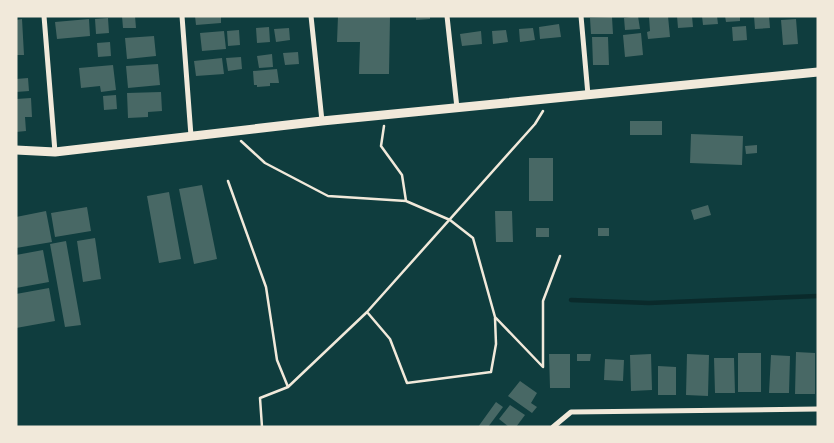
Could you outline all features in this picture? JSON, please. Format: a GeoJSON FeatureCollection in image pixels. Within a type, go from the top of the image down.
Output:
{"type":"FeatureCollection","features":[{"type":"Feature","properties":{"kind":"street"},"geometry":{"type":"LineString","coordinates":[[44,16],[55,152]]}},
{"type":"Feature","properties":{"kind":"street"},"geometry":{"type":"LineString","coordinates":[[182,16],[190,136]]}},
{"type":"Feature","properties":{"kind":"street"},"geometry":{"type":"LineString","coordinates":[[311,16],[322,121]]}},
{"type":"Feature","properties":{"kind":"street"},"geometry":{"type":"LineString","coordinates":[[448,16],[458,108]]}},
{"type":"Feature","properties":{"kind":"street"},"geometry":{"type":"LineString","coordinates":[[581,16],[588,96]]}},
{"type":"Feature","properties":{"kind":"street"},"geometry":{"type":"LineString","coordinates":[[16,150],[55,152],[322,121],[551,100],[818,72]]}},
{"type":"Feature","properties":{"kind":"street"},"geometry":{"type":"LineString","coordinates":[[553,427],[571,412],[818,409]]}},
{"type":"Feature","properties":{"kind":"path"},"geometry":{"type":"LineString","coordinates":[[262,427],[260,398],[288,388],[368,312],[535,124],[551,100]]}},
{"type":"Feature","properties":{"kind":"path"},"geometry":{"type":"LineString","coordinates":[[386,115],[381,146],[402,175],[406,200]]}},
{"type":"Feature","properties":{"kind":"path"},"geometry":{"type":"LineString","coordinates":[[230,132],[265,163],[328,196],[406,200],[450,220],[473,238],[495,317],[496,344],[491,372],[407,383],[390,339],[368,312]]}},
{"type":"Feature","properties":{"kind":"path"},"geometry":{"type":"LineString","coordinates":[[228,181],[266,287],[277,360],[288,388]]}},
{"type":"Feature","properties":{"kind":"path"},"geometry":{"type":"LineString","coordinates":[[495,317],[543,367],[543,301],[560,256]]}},
{"type":"Feature","properties":{"kind":"building"},"geometry":{"type":"Polygon","coordinates":[[[122,16],[135,16],[136,28],[123,28],[122,16]]]}},
{"type":"Feature","properties":{"kind":"building"},"geometry":{"type":"Polygon","coordinates":[[[195,16],[221,16],[221,23],[196,25],[195,16]]]}},
{"type":"Feature","properties":{"kind":"building"},"geometry":{"type":"Polygon","coordinates":[[[338,16],[390,17],[389,74],[359,74],[360,42],[337,42],[338,16]]]}},
{"type":"Feature","properties":{"kind":"building"},"geometry":{"type":"Polygon","coordinates":[[[416,16],[430,16],[430,19],[416,20],[416,16]]]}},
{"type":"Feature","properties":{"kind":"building"},"geometry":{"type":"Polygon","coordinates":[[[638,16],[640,29],[625,30],[624,18],[638,16]]]}},
{"type":"Feature","properties":{"kind":"building"},"geometry":{"type":"Polygon","coordinates":[[[668,16],[670,37],[648,39],[647,32],[650,31],[649,17],[668,16]]]}},
{"type":"Feature","properties":{"kind":"building"},"geometry":{"type":"Polygon","coordinates":[[[677,16],[692,16],[693,27],[678,28],[677,16]]]}},
{"type":"Feature","properties":{"kind":"building"},"geometry":{"type":"Polygon","coordinates":[[[702,16],[717,16],[718,24],[703,25],[702,16]]]}},
{"type":"Feature","properties":{"kind":"building"},"geometry":{"type":"Polygon","coordinates":[[[725,16],[740,16],[740,21],[726,22],[725,16]]]}},
{"type":"Feature","properties":{"kind":"building"},"geometry":{"type":"Polygon","coordinates":[[[754,16],[769,16],[770,28],[755,29],[754,16]]]}},
{"type":"Feature","properties":{"kind":"building"},"geometry":{"type":"Polygon","coordinates":[[[612,17],[613,34],[591,34],[590,18],[612,17]]]}},
{"type":"Feature","properties":{"kind":"building"},"geometry":{"type":"Polygon","coordinates":[[[108,18],[109,33],[96,34],[95,19],[108,18]]]}},
{"type":"Feature","properties":{"kind":"building"},"geometry":{"type":"Polygon","coordinates":[[[22,19],[24,55],[16,55],[16,20],[22,19]]]}},
{"type":"Feature","properties":{"kind":"building"},"geometry":{"type":"Polygon","coordinates":[[[89,19],[90,36],[57,39],[55,22],[89,19]]]}},
{"type":"Feature","properties":{"kind":"building"},"geometry":{"type":"Polygon","coordinates":[[[796,19],[798,44],[783,45],[781,20],[796,19]]]}},
{"type":"Feature","properties":{"kind":"building"},"geometry":{"type":"Polygon","coordinates":[[[559,24],[561,37],[540,39],[539,27],[559,24]]]}},
{"type":"Feature","properties":{"kind":"building"},"geometry":{"type":"Polygon","coordinates":[[[746,26],[747,40],[733,41],[732,27],[746,26]]]}},
{"type":"Feature","properties":{"kind":"building"},"geometry":{"type":"Polygon","coordinates":[[[269,27],[270,42],[257,43],[256,28],[269,27]]]}},
{"type":"Feature","properties":{"kind":"building"},"geometry":{"type":"Polygon","coordinates":[[[289,28],[290,40],[276,42],[274,29],[289,28]]]}},
{"type":"Feature","properties":{"kind":"building"},"geometry":{"type":"Polygon","coordinates":[[[533,28],[535,40],[520,42],[519,29],[533,28]]]}},
{"type":"Feature","properties":{"kind":"building"},"geometry":{"type":"Polygon","coordinates":[[[239,30],[240,45],[228,46],[227,31],[239,30]]]}},
{"type":"Feature","properties":{"kind":"building"},"geometry":{"type":"Polygon","coordinates":[[[506,30],[508,42],[493,44],[492,31],[506,30]]]}},
{"type":"Feature","properties":{"kind":"building"},"geometry":{"type":"Polygon","coordinates":[[[224,31],[226,49],[202,51],[200,33],[224,31]]]}},
{"type":"Feature","properties":{"kind":"building"},"geometry":{"type":"Polygon","coordinates":[[[481,31],[482,44],[462,46],[460,34],[481,31]]]}},
{"type":"Feature","properties":{"kind":"building"},"geometry":{"type":"Polygon","coordinates":[[[641,33],[643,55],[625,57],[623,35],[641,33]]]}},
{"type":"Feature","properties":{"kind":"building"},"geometry":{"type":"Polygon","coordinates":[[[154,36],[156,56],[127,59],[125,38],[154,36]]]}},
{"type":"Feature","properties":{"kind":"building"},"geometry":{"type":"Polygon","coordinates":[[[592,37],[608,37],[609,65],[593,65],[592,37]]]}},
{"type":"Feature","properties":{"kind":"building"},"geometry":{"type":"Polygon","coordinates":[[[110,42],[111,56],[98,57],[97,43],[110,42]]]}},
{"type":"Feature","properties":{"kind":"building"},"geometry":{"type":"Polygon","coordinates":[[[298,52],[299,64],[285,65],[283,53],[298,52]]]}},
{"type":"Feature","properties":{"kind":"building"},"geometry":{"type":"Polygon","coordinates":[[[272,54],[273,67],[259,68],[257,56],[272,54]]]}},
{"type":"Feature","properties":{"kind":"building"},"geometry":{"type":"Polygon","coordinates":[[[241,57],[242,69],[228,71],[226,58],[241,57]]]}},
{"type":"Feature","properties":{"kind":"building"},"geometry":{"type":"Polygon","coordinates":[[[222,58],[224,74],[196,76],[194,61],[222,58]]]}},
{"type":"Feature","properties":{"kind":"building"},"geometry":{"type":"Polygon","coordinates":[[[158,64],[160,85],[128,88],[126,66],[158,64]]]}},
{"type":"Feature","properties":{"kind":"building"},"geometry":{"type":"Polygon","coordinates":[[[113,65],[116,90],[101,92],[100,86],[81,88],[79,68],[113,65]]]}},
{"type":"Feature","properties":{"kind":"building"},"geometry":{"type":"Polygon","coordinates":[[[277,69],[279,83],[270,83],[270,86],[257,87],[257,85],[254,85],[253,71],[277,69]]]}},
{"type":"Feature","properties":{"kind":"building"},"geometry":{"type":"Polygon","coordinates":[[[28,78],[29,91],[16,92],[16,79],[28,78]]]}},
{"type":"Feature","properties":{"kind":"building"},"geometry":{"type":"Polygon","coordinates":[[[161,92],[162,111],[148,112],[148,117],[128,118],[127,93],[161,92]]]}},
{"type":"Feature","properties":{"kind":"building"},"geometry":{"type":"Polygon","coordinates":[[[116,95],[117,109],[104,110],[103,96],[116,95]]]}},
{"type":"Feature","properties":{"kind":"building"},"geometry":{"type":"Polygon","coordinates":[[[31,98],[32,117],[25,117],[26,131],[16,132],[16,99],[31,98]]]}},
{"type":"Feature","properties":{"kind":"building"},"geometry":{"type":"Polygon","coordinates":[[[630,121],[662,121],[662,135],[630,135],[630,121]]]}},
{"type":"Feature","properties":{"kind":"building"},"geometry":{"type":"Polygon","coordinates":[[[691,134],[743,136],[742,165],[690,163],[691,134]]]}},
{"type":"Feature","properties":{"kind":"building"},"geometry":{"type":"Polygon","coordinates":[[[757,145],[757,153],[746,154],[745,146],[757,145]]]}},
{"type":"Feature","properties":{"kind":"building"},"geometry":{"type":"Polygon","coordinates":[[[529,158],[553,158],[553,201],[529,201],[529,158]]]}},
{"type":"Feature","properties":{"kind":"building"},"geometry":{"type":"Polygon","coordinates":[[[202,185],[217,259],[194,264],[179,189],[202,185]]]}},
{"type":"Feature","properties":{"kind":"building"},"geometry":{"type":"Polygon","coordinates":[[[169,192],[181,259],[159,263],[147,196],[169,192]]]}},
{"type":"Feature","properties":{"kind":"building"},"geometry":{"type":"Polygon","coordinates":[[[708,205],[711,215],[694,220],[691,210],[708,205]]]}},
{"type":"Feature","properties":{"kind":"building"},"geometry":{"type":"Polygon","coordinates":[[[87,207],[91,231],[55,237],[51,213],[87,207]]]}},
{"type":"Feature","properties":{"kind":"building"},"geometry":{"type":"Polygon","coordinates":[[[46,211],[52,242],[16,248],[16,217],[46,211]]]}},
{"type":"Feature","properties":{"kind":"building"},"geometry":{"type":"Polygon","coordinates":[[[495,211],[512,211],[513,242],[496,242],[495,211]]]}},
{"type":"Feature","properties":{"kind":"building"},"geometry":{"type":"Polygon","coordinates":[[[536,228],[549,228],[549,237],[536,237],[536,228]]]}},
{"type":"Feature","properties":{"kind":"building"},"geometry":{"type":"Polygon","coordinates":[[[598,228],[609,228],[609,236],[598,236],[598,228]]]}},
{"type":"Feature","properties":{"kind":"building"},"geometry":{"type":"Polygon","coordinates":[[[95,238],[101,279],[83,282],[77,241],[95,238]]]}},
{"type":"Feature","properties":{"kind":"building"},"geometry":{"type":"Polygon","coordinates":[[[66,241],[81,325],[65,327],[50,244],[66,241]]]}},
{"type":"Feature","properties":{"kind":"building"},"geometry":{"type":"Polygon","coordinates":[[[43,250],[49,282],[16,288],[16,255],[43,250]]]}},
{"type":"Feature","properties":{"kind":"building"},"geometry":{"type":"Polygon","coordinates":[[[49,288],[55,321],[16,328],[16,294],[49,288]]]}},
{"type":"Feature","properties":{"kind":"building"},"geometry":{"type":"Polygon","coordinates":[[[796,352],[815,353],[815,394],[795,394],[796,352]]]}},
{"type":"Feature","properties":{"kind":"building"},"geometry":{"type":"Polygon","coordinates":[[[738,353],[761,353],[761,392],[738,392],[738,353]]]}},
{"type":"Feature","properties":{"kind":"building"},"geometry":{"type":"Polygon","coordinates":[[[549,354],[570,354],[570,388],[550,388],[549,354]]]}},
{"type":"Feature","properties":{"kind":"building"},"geometry":{"type":"Polygon","coordinates":[[[577,354],[591,354],[590,361],[577,361],[577,354]]]}},
{"type":"Feature","properties":{"kind":"building"},"geometry":{"type":"Polygon","coordinates":[[[651,354],[652,390],[631,391],[630,355],[651,354]]]}},
{"type":"Feature","properties":{"kind":"building"},"geometry":{"type":"Polygon","coordinates":[[[687,354],[709,355],[708,396],[686,395],[687,354]]]}},
{"type":"Feature","properties":{"kind":"building"},"geometry":{"type":"Polygon","coordinates":[[[771,355],[790,356],[789,393],[769,393],[771,355]]]}},
{"type":"Feature","properties":{"kind":"building"},"geometry":{"type":"Polygon","coordinates":[[[714,358],[734,358],[735,393],[715,393],[714,358]]]}},
{"type":"Feature","properties":{"kind":"building"},"geometry":{"type":"Polygon","coordinates":[[[605,359],[624,360],[623,381],[604,380],[605,359]]]}},
{"type":"Feature","properties":{"kind":"building"},"geometry":{"type":"Polygon","coordinates":[[[658,366],[676,367],[676,395],[658,395],[658,366]]]}},
{"type":"Feature","properties":{"kind":"building"},"geometry":{"type":"Polygon","coordinates":[[[520,381],[537,393],[531,403],[537,407],[532,413],[508,396],[520,381]]]}},
{"type":"Feature","properties":{"kind":"building"},"geometry":{"type":"Polygon","coordinates":[[[496,402],[503,407],[488,427],[478,427],[496,402]]]}},
{"type":"Feature","properties":{"kind":"building"},"geometry":{"type":"Polygon","coordinates":[[[510,405],[525,415],[516,427],[509,427],[499,419],[510,405]]]}},
{"type":"Feature","properties":{"kind":"waterway"},"geometry":{"type":"LineString","coordinates":[[571,300],[649,303],[818,296]]}}]}
